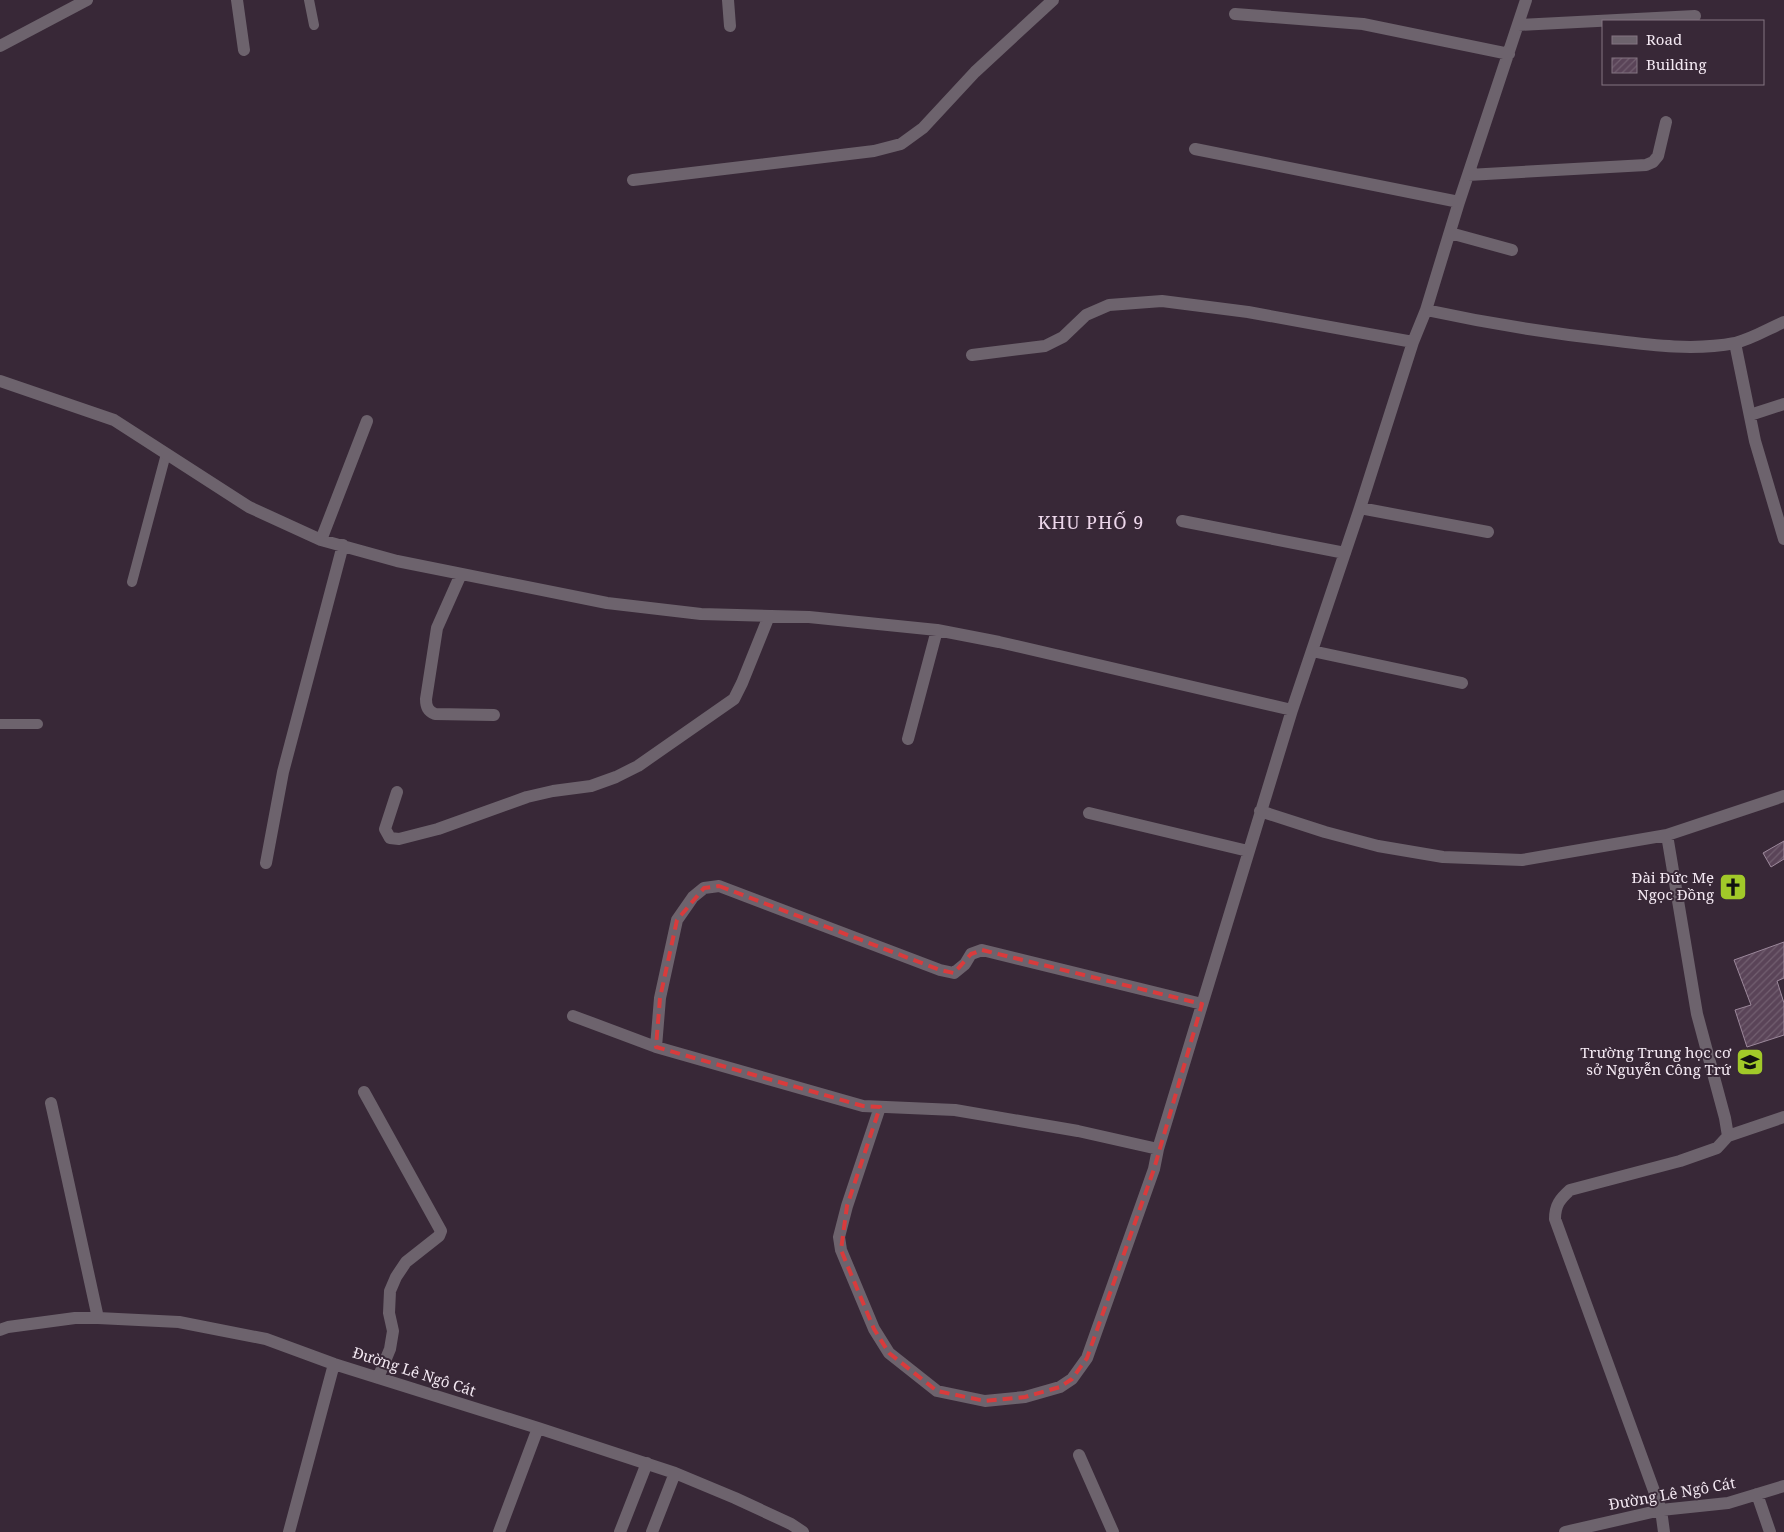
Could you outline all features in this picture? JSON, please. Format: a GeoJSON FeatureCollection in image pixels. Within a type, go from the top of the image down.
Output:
{"type":"FeatureCollection","features":[{"type":"Feature","properties":{"kind":"street"},"geometry":{"type":"LineString","coordinates":[[0,46],[67,6],[87,0]]}},
{"type":"Feature","properties":{"kind":"street"},"geometry":{"type":"LineString","coordinates":[[237,0],[244,50]]}},
{"type":"Feature","properties":{"kind":"street"},"geometry":{"type":"LineString","coordinates":[[728,0],[730,26]]}},
{"type":"Feature","properties":{"kind":"street"},"geometry":{"type":"LineString","coordinates":[[633,180],[874,151],[901,144],[923,128],[975,72],[1053,0]]}},
{"type":"Feature","properties":{"kind":"street"},"geometry":{"type":"LineString","coordinates":[[880,1106],[847,1206],[840,1237],[841,1250],[874,1329],[889,1353],[938,1391],[985,1401],[1025,1397],[1060,1387],[1072,1379],[1087,1358],[1154,1169],[1158,1149],[1292,710],[1360,508],[1413,342],[1426,310],[1459,202],[1526,0]]}},
{"type":"Feature","properties":{"kind":"street"},"geometry":{"type":"LineString","coordinates":[[1235,14],[1363,24],[1509,54]]}},
{"type":"Feature","properties":{"kind":"street"},"geometry":{"type":"LineString","coordinates":[[1616,20],[1695,16]]}},
{"type":"Feature","properties":{"kind":"street"},"geometry":{"type":"LineString","coordinates":[[1518,25],[1602,21]]}},
{"type":"Feature","properties":{"kind":"street"},"geometry":{"type":"LineString","coordinates":[[1468,175],[1646,165],[1653,162],[1658,156],[1666,122]]}},
{"type":"Feature","properties":{"kind":"street"},"geometry":{"type":"LineString","coordinates":[[1195,149],[1459,202]]}},
{"type":"Feature","properties":{"kind":"street"},"geometry":{"type":"LineString","coordinates":[[1450,233],[1512,250]]}},
{"type":"Feature","properties":{"kind":"street"},"geometry":{"type":"LineString","coordinates":[[972,355],[1045,346],[1063,337],[1086,315],[1109,305],[1162,301],[1248,312],[1413,342]]}},
{"type":"Feature","properties":{"kind":"street"},"geometry":{"type":"LineString","coordinates":[[1426,310],[1537,331],[1691,347],[1735,343],[1784,322]]}},
{"type":"Feature","properties":{"kind":"street"},"geometry":{"type":"LineString","coordinates":[[1735,343],[1755,441],[1784,539]]}},
{"type":"Feature","properties":{"kind":"street"},"geometry":{"type":"LineString","coordinates":[[0,381],[114,420],[249,507],[321,540],[397,561],[607,603],[701,614],[809,617],[937,630],[999,642],[1292,710]]}},
{"type":"Feature","properties":{"kind":"street"},"geometry":{"type":"LineString","coordinates":[[1750,415],[1784,404]]}},
{"type":"Feature","properties":{"kind":"street"},"geometry":{"type":"LineString","coordinates":[[321,540],[367,421]]}},
{"type":"Feature","properties":{"kind":"street"},"geometry":{"type":"LineString","coordinates":[[1360,508],[1488,532]]}},
{"type":"Feature","properties":{"kind":"street"},"geometry":{"type":"LineString","coordinates":[[1182,521],[1345,553]]}},
{"type":"Feature","properties":{"kind":"street"},"geometry":{"type":"LineString","coordinates":[[266,863],[283,772],[343,545]]}},
{"type":"Feature","properties":{"kind":"street"},"geometry":{"type":"LineString","coordinates":[[461,574],[437,628],[426,707],[435,714],[494,715]]}},
{"type":"Feature","properties":{"kind":"street"},"geometry":{"type":"LineString","coordinates":[[397,792],[385,829],[390,838],[399,838],[438,829],[527,797],[553,791],[591,786],[616,777],[638,766],[734,699],[769,616]]}},
{"type":"Feature","properties":{"kind":"street"},"geometry":{"type":"LineString","coordinates":[[908,739],[937,630]]}},
{"type":"Feature","properties":{"kind":"street"},"geometry":{"type":"LineString","coordinates":[[1312,651],[1462,683]]}},
{"type":"Feature","properties":{"kind":"street"},"geometry":{"type":"LineString","coordinates":[[1260,811],[1325,832],[1378,846],[1443,856],[1522,860],[1667,835],[1784,796]]}},
{"type":"Feature","properties":{"kind":"street"},"geometry":{"type":"LineString","coordinates":[[1089,813],[1248,851]]}},
{"type":"Feature","properties":{"kind":"street"},"geometry":{"type":"LineString","coordinates":[[1667,835],[1696,1014],[1725,1118],[1728,1136]]}},
{"type":"Feature","properties":{"kind":"street"},"geometry":{"type":"LineString","coordinates":[[656,1046],[660,998],[677,920],[694,897],[704,888],[719,886],[940,970],[954,973],[965,964],[971,954],[982,950],[1202,1004]]}},
{"type":"Feature","properties":{"kind":"street"},"geometry":{"type":"LineString","coordinates":[[574,1016],[656,1046],[863,1106],[955,1110],[1078,1131],[1158,1149]]}},
{"type":"Feature","properties":{"kind":"street"},"geometry":{"type":"LineString","coordinates":[[364,1092],[441,1231],[439,1236],[406,1262],[390,1290],[389,1313],[393,1330],[390,1350],[378,1378]]}},
{"type":"Feature","properties":{"kind":"street"},"geometry":{"type":"LineString","coordinates":[[51,1103],[98,1318]]}},
{"type":"Feature","properties":{"kind":"street"},"geometry":{"type":"LineString","coordinates":[[1664,1532],[1661,1510],[1555,1219],[1555,1209],[1560,1200],[1570,1190],[1680,1161],[1717,1148],[1728,1136],[1784,1117]]}},
{"type":"Feature","properties":{"kind":"street","name":"Đường Lê Ngô Cát"},"geometry":{"type":"LineString","coordinates":[[0,1330],[8,1327],[75,1318],[98,1318],[179,1322],[266,1339],[334,1364],[675,1473],[735,1498],[791,1524],[803,1532]]}},
{"type":"Feature","properties":{"kind":"street"},"geometry":{"type":"LineString","coordinates":[[289,1532],[334,1364]]}},
{"type":"Feature","properties":{"kind":"street"},"geometry":{"type":"LineString","coordinates":[[499,1532],[538,1428]]}},
{"type":"Feature","properties":{"kind":"street"},"geometry":{"type":"LineString","coordinates":[[1079,1455],[1113,1532]]}},
{"type":"Feature","properties":{"kind":"street"},"geometry":{"type":"LineString","coordinates":[[620,1532],[647,1463]]}},
{"type":"Feature","properties":{"kind":"street"},"geometry":{"type":"LineString","coordinates":[[652,1532],[675,1473]]}},
{"type":"Feature","properties":{"kind":"street","name":"Đường Lê Ngô Cát"},"geometry":{"type":"LineString","coordinates":[[1566,1532],[1661,1510],[1728,1503],[1784,1486]]}},
{"type":"Feature","properties":{"kind":"street"},"geometry":{"type":"LineString","coordinates":[[1757,1494],[1770,1532]]}},
{"type":"Feature","properties":{"kind":"lane"},"geometry":{"type":"LineString","coordinates":[[309,0],[314,25]]}},
{"type":"Feature","properties":{"kind":"lane"},"geometry":{"type":"LineString","coordinates":[[132,582],[166,454]]}},
{"type":"Feature","properties":{"kind":"lane"},"geometry":{"type":"LineString","coordinates":[[0,724],[38,724]]}},
{"type":"Feature","properties":{"kind":"highlighted area"},"geometry":{"type":"Polygon","coordinates":[[[719,886],[940,970],[954,973],[971,954],[982,950],[1202,1004],[1154,1169],[1087,1358],[1072,1379],[1060,1387],[1025,1397],[985,1401],[937,1391],[889,1353],[874,1329],[841,1250],[847,1206],[880,1107],[863,1106],[656,1047],[660,998],[677,920],[704,888],[719,886]]]}},
{"type":"Feature","properties":{"kind":"building"},"geometry":{"type":"Polygon","coordinates":[[[1784,841],[1784,859],[1771,867],[1763,853],[1784,841]]]}},
{"type":"Feature","properties":{"kind":"building"},"geometry":{"type":"Polygon","coordinates":[[[1784,942],[1784,978],[1777,981],[1784,1003],[1784,1035],[1747,1047],[1735,1010],[1751,1005],[1734,960],[1784,942]]]}},
{"type":"Feature","properties":{"kind":"place","name":"Đài Đức Mẹ Ngọc Đồng"},"geometry":{"type":"Point","coordinates":[1733,887]}},
{"type":"Feature","properties":{"kind":"place","name":"Trường Trung học cơ sở Nguyễn Công Trứ"},"geometry":{"type":"Point","coordinates":[1750,1062]}},
{"type":"Feature","properties":{"kind":"district","name":"KHU PHỐ 9"},"geometry":{"type":"Point","coordinates":[1091,523]}}]}
